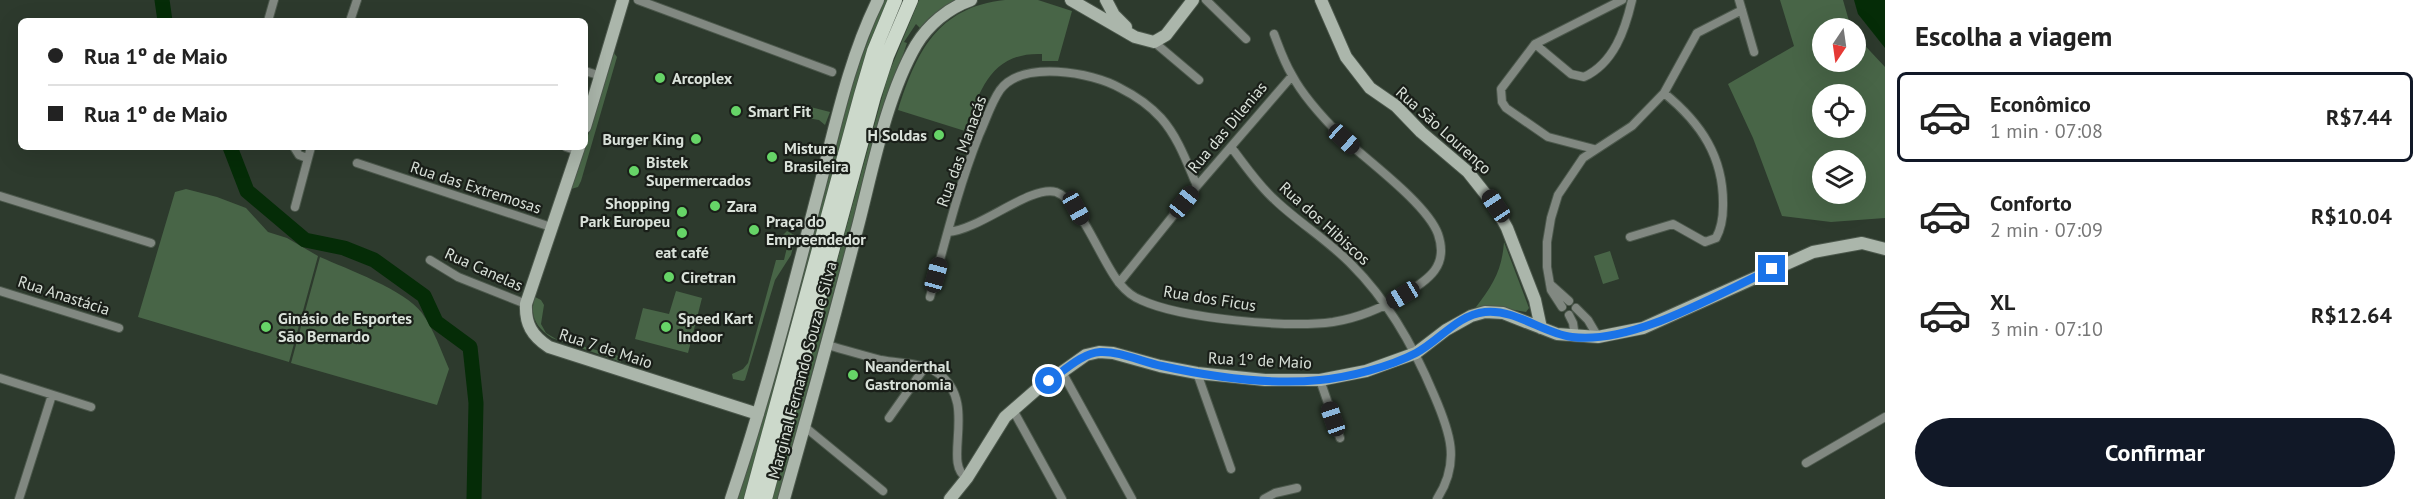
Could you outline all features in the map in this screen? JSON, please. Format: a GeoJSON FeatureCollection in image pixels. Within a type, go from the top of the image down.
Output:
{"type":"FeatureCollection","features":[{"type":"Feature","properties":{"kind":"main road"},"geometry":{"type":"LineString","coordinates":[[751,499],[861,95],[874,51],[895,0]]}},
{"type":"Feature","properties":{"kind":"main road"},"geometry":{"type":"LineString","coordinates":[[765,499],[874,96],[887,56],[910,0]]}},
{"type":"Feature","properties":{"kind":"street"},"geometry":{"type":"LineString","coordinates":[[269,18],[274,0]]}},
{"type":"Feature","properties":{"kind":"street"},"geometry":{"type":"LineString","coordinates":[[351,18],[357,0]]}},
{"type":"Feature","properties":{"kind":"street"},"geometry":{"type":"LineString","coordinates":[[588,117],[622,0]]}},
{"type":"Feature","properties":{"kind":"street"},"geometry":{"type":"LineString","coordinates":[[638,0],[832,72]]}},
{"type":"Feature","properties":{"kind":"street"},"geometry":{"type":"LineString","coordinates":[[731,499],[758,414],[847,82],[858,46],[878,0]]}},
{"type":"Feature","properties":{"kind":"street","name":"Marginal Fernando Souza e Silva"},"geometry":{"type":"LineString","coordinates":[[784,499],[876,156],[903,71],[917,44],[932,25],[947,12],[971,0]]}},
{"type":"Feature","properties":{"kind":"street"},"geometry":{"type":"LineString","coordinates":[[1071,0],[1135,37],[1154,42],[1199,80]]}},
{"type":"Feature","properties":{"kind":"street"},"geometry":{"type":"LineString","coordinates":[[1106,0],[1114,15],[1135,37]]}},
{"type":"Feature","properties":{"kind":"street"},"geometry":{"type":"LineString","coordinates":[[1154,42],[1166,35],[1193,0]]}},
{"type":"Feature","properties":{"kind":"street"},"geometry":{"type":"LineString","coordinates":[[1206,0],[1246,39]]}},
{"type":"Feature","properties":{"kind":"street","name":"Rua São Lourenço"},"geometry":{"type":"LineString","coordinates":[[1321,0],[1346,57],[1370,88],[1396,106],[1421,132],[1468,172],[1496,206],[1521,262],[1535,300],[1541,328]]}},
{"type":"Feature","properties":{"kind":"street"},"geometry":{"type":"LineString","coordinates":[[1594,149],[1548,137],[1506,108],[1502,102],[1501,89],[1535,44],[1622,0]]}},
{"type":"Feature","properties":{"kind":"street"},"geometry":{"type":"LineString","coordinates":[[1535,44],[1571,74],[1584,77],[1608,59],[1623,33],[1632,0]]}},
{"type":"Feature","properties":{"kind":"street"},"geometry":{"type":"LineString","coordinates":[[1739,0],[1754,52]]}},
{"type":"Feature","properties":{"kind":"street"},"geometry":{"type":"LineString","coordinates":[[1565,304],[1550,284],[1546,267],[1547,242],[1558,195],[1577,166],[1594,149],[1632,126],[1664,93],[1697,33],[1742,10]]}},
{"type":"Feature","properties":{"kind":"street","name":"Rua dos Ficus"},"geometry":{"type":"LineString","coordinates":[[948,232],[969,228],[1044,191],[1057,192],[1076,208],[1119,283],[1140,300],[1181,312],[1254,321],[1335,322],[1387,305],[1426,282],[1433,275],[1439,261],[1440,245],[1437,232],[1429,219],[1399,186],[1322,116],[1292,76],[1274,34]]}},
{"type":"Feature","properties":{"kind":"street"},"geometry":{"type":"LineString","coordinates":[[588,72],[601,76]]}},
{"type":"Feature","properties":{"kind":"street","name":"Rua das Manacás"},"geometry":{"type":"LineString","coordinates":[[930,297],[963,177],[991,106],[1001,89],[1012,78],[1029,73],[1052,72],[1081,75],[1119,87],[1160,117],[1176,139],[1197,186]]}},
{"type":"Feature","properties":{"kind":"street","name":"Rua das Dilenias"},"geometry":{"type":"LineString","coordinates":[[1119,283],[1197,186],[1292,76]]}},
{"type":"Feature","properties":{"kind":"street"},"geometry":{"type":"LineString","coordinates":[[1630,237],[1672,224],[1705,242],[1716,238],[1721,229],[1723,194],[1714,153],[1706,136],[1693,120],[1664,93]]}},
{"type":"Feature","properties":{"kind":"street","name":"Rua dos Hibiscos"},"geometry":{"type":"LineString","coordinates":[[1231,147],[1273,199],[1322,237],[1352,265],[1387,305],[1416,353],[1451,441],[1451,464],[1437,499]]}},
{"type":"Feature","properties":{"kind":"street"},"geometry":{"type":"LineString","coordinates":[[296,150],[299,155],[307,158]]}},
{"type":"Feature","properties":{"kind":"street"},"geometry":{"type":"LineString","coordinates":[[295,207],[310,150]]}},
{"type":"Feature","properties":{"kind":"street","name":"Rua 7 de Maio"},"geometry":{"type":"LineString","coordinates":[[573,150],[526,304],[525,313],[531,332],[549,346],[758,414]]}},
{"type":"Feature","properties":{"kind":"street","name":"Rua das Extremosas"},"geometry":{"type":"LineString","coordinates":[[357,163],[551,227]]}},
{"type":"Feature","properties":{"kind":"street"},"geometry":{"type":"LineString","coordinates":[[0,196],[152,243]]}},
{"type":"Feature","properties":{"kind":"street","name":"Rua 1º de Maio"},"geometry":{"type":"LineString","coordinates":[[950,499],[967,478],[999,426],[1013,410],[1086,355],[1099,352],[1113,353],[1197,373],[1265,380],[1320,380],[1366,371],[1416,353],[1446,330],[1471,316],[1485,312],[1503,313],[1557,334],[1598,337],[1643,328],[1813,252],[1862,243],[1885,249]]}},
{"type":"Feature","properties":{"kind":"street","name":"Rua Canelas"},"geometry":{"type":"LineString","coordinates":[[430,260],[458,277],[526,304]]}},
{"type":"Feature","properties":{"kind":"street","name":"Rua Anastácia"},"geometry":{"type":"LineString","coordinates":[[0,291],[119,328]]}},
{"type":"Feature","properties":{"kind":"street"},"geometry":{"type":"LineString","coordinates":[[1576,308],[1588,320],[1598,337]]}},
{"type":"Feature","properties":{"kind":"street"},"geometry":{"type":"LineString","coordinates":[[1569,315],[1575,337]]}},
{"type":"Feature","properties":{"kind":"street"},"geometry":{"type":"LineString","coordinates":[[827,345],[882,360],[925,367],[947,381],[955,394],[960,429],[956,465],[961,475],[967,478]]}},
{"type":"Feature","properties":{"kind":"street"},"geometry":{"type":"LineString","coordinates":[[889,418],[925,367]]}},
{"type":"Feature","properties":{"kind":"street"},"geometry":{"type":"LineString","coordinates":[[1062,372],[1132,499]]}},
{"type":"Feature","properties":{"kind":"street"},"geometry":{"type":"LineString","coordinates":[[1197,373],[1231,469]]}},
{"type":"Feature","properties":{"kind":"street"},"geometry":{"type":"LineString","coordinates":[[0,378],[91,407]]}},
{"type":"Feature","properties":{"kind":"street"},"geometry":{"type":"LineString","coordinates":[[1320,380],[1340,438]]}},
{"type":"Feature","properties":{"kind":"street"},"geometry":{"type":"LineString","coordinates":[[19,499],[52,395]]}},
{"type":"Feature","properties":{"kind":"street"},"geometry":{"type":"LineString","coordinates":[[1013,410],[1062,499]]}},
{"type":"Feature","properties":{"kind":"street"},"geometry":{"type":"LineString","coordinates":[[1806,463],[1885,417]]}},
{"type":"Feature","properties":{"kind":"street"},"geometry":{"type":"LineString","coordinates":[[805,427],[884,491]]}},
{"type":"Feature","properties":{"kind":"street"},"geometry":{"type":"LineString","coordinates":[[1264,499],[1275,493],[1297,488]]}},
{"type":"Feature","properties":{"kind":"shaded area"},"geometry":{"type":"Polygon","coordinates":[[[883,0],[888,0],[869,48],[745,499],[736,499],[814,231],[854,78],[883,0]]]}},
{"type":"Feature","properties":{"kind":"shaded area"},"geometry":{"type":"Polygon","coordinates":[[[919,0],[956,0],[929,18],[920,28],[916,24],[904,42],[907,43],[878,129],[778,499],[772,499],[888,75],[919,0]]]}},
{"type":"Feature","properties":{"kind":"shaded area"},"geometry":{"type":"Polygon","coordinates":[[[1005,0],[1038,0],[1072,11],[1058,61],[1042,61],[1042,54],[1025,55],[1011,59],[999,67],[990,76],[976,101],[965,131],[898,110],[913,70],[933,36],[962,12],[982,4],[1005,0]]]}},
{"type":"Feature","properties":{"kind":"shaded area"},"geometry":{"type":"Polygon","coordinates":[[[1780,0],[1843,0],[1848,18],[1812,18],[1812,72],[1866,72],[1866,47],[1885,67],[1885,218],[1831,222],[1782,216],[1753,138],[1728,84],[1794,46],[1780,0]]]}},
{"type":"Feature","properties":{"kind":"shaded area"},"geometry":{"type":"Polygon","coordinates":[[[1854,0],[1885,0],[1885,48],[1866,24],[1866,18],[1861,18],[1854,0]]]}},
{"type":"Feature","properties":{"kind":"shaded area"},"geometry":{"type":"Polygon","coordinates":[[[614,53],[617,57],[581,181],[578,187],[571,189],[583,150],[588,150],[588,135],[614,53]]]}},
{"type":"Feature","properties":{"kind":"shaded area"},"geometry":{"type":"Polygon","coordinates":[[[799,104],[830,112],[825,125],[819,120],[801,117],[802,111],[798,108],[799,104]]]}},
{"type":"Feature","properties":{"kind":"shaded area"},"geometry":{"type":"Polygon","coordinates":[[[186,189],[246,208],[268,232],[287,238],[318,256],[289,362],[138,317],[175,192],[186,189]]]}},
{"type":"Feature","properties":{"kind":"shaded area"},"geometry":{"type":"Polygon","coordinates":[[[787,231],[796,236],[791,255],[775,280],[745,380],[733,379],[732,374],[743,369],[748,363],[776,260],[784,260],[789,239],[783,235],[787,231]]]}},
{"type":"Feature","properties":{"kind":"shaded area"},"geometry":{"type":"Polygon","coordinates":[[[1504,242],[1529,308],[1526,312],[1497,307],[1476,307],[1496,277],[1504,242]]]}},
{"type":"Feature","properties":{"kind":"shaded area"},"geometry":{"type":"Polygon","coordinates":[[[1610,251],[1619,279],[1603,284],[1594,256],[1610,251]]]}},
{"type":"Feature","properties":{"kind":"shaded area"},"geometry":{"type":"Polygon","coordinates":[[[320,257],[389,288],[414,304],[422,313],[434,333],[449,369],[437,405],[291,363],[320,257]]]}},
{"type":"Feature","properties":{"kind":"shaded area","name":"Speed Kart Indoor"},"geometry":{"type":"Polygon","coordinates":[[[676,291],[702,298],[688,353],[635,339],[643,308],[669,314],[676,291]]]}},
{"type":"Feature","properties":{"kind":"shaded area"},"geometry":{"type":"Polygon","coordinates":[[[535,297],[544,305],[541,324],[546,333],[556,339],[622,357],[621,362],[552,338],[546,334],[535,320],[533,304],[535,297]]]}},
{"type":"Feature","properties":{"kind":"waterway"},"geometry":{"type":"LineString","coordinates":[[162,0],[165,18]]}},
{"type":"Feature","properties":{"kind":"waterway"},"geometry":{"type":"LineString","coordinates":[[231,150],[247,191],[305,240],[344,248],[374,260],[424,296],[436,322],[470,347],[476,403],[474,499]]}},
{"type":"Feature","properties":{"kind":"place","name":"Arcoplex"},"geometry":{"type":"Point","coordinates":[660,78]}},
{"type":"Feature","properties":{"kind":"place","name":"Smart Fit"},"geometry":{"type":"Point","coordinates":[736,111]}},
{"type":"Feature","properties":{"kind":"place","name":"H Soldas"},"geometry":{"type":"Point","coordinates":[939,135]}},
{"type":"Feature","properties":{"kind":"place","name":"Burger King"},"geometry":{"type":"Point","coordinates":[696,139]}},
{"type":"Feature","properties":{"kind":"place","name":"Mistura Brasileira"},"geometry":{"type":"Point","coordinates":[772,157]}},
{"type":"Feature","properties":{"kind":"place","name":"Bistek Supermercados"},"geometry":{"type":"Point","coordinates":[634,171]}},
{"type":"Feature","properties":{"kind":"place","name":"Zara"},"geometry":{"type":"Point","coordinates":[715,206]}},
{"type":"Feature","properties":{"kind":"place","name":"Shopping Park Europeu"},"geometry":{"type":"Point","coordinates":[682,212]}},
{"type":"Feature","properties":{"kind":"place","name":"Praça do Empreendedor"},"geometry":{"type":"Point","coordinates":[754,230]}},
{"type":"Feature","properties":{"kind":"place","name":"eat café"},"geometry":{"type":"Point","coordinates":[682,233]}},
{"type":"Feature","properties":{"kind":"place","name":"Ciretran"},"geometry":{"type":"Point","coordinates":[669,277]}},
{"type":"Feature","properties":{"kind":"place","name":"Ginásio de Esportes São Bernardo"},"geometry":{"type":"Point","coordinates":[266,327]}},
{"type":"Feature","properties":{"kind":"place","name":"Speed Kart Indoor"},"geometry":{"type":"Point","coordinates":[666,327]}},
{"type":"Feature","properties":{"kind":"place","name":"Neanderthal Gastronomia"},"geometry":{"type":"Point","coordinates":[853,375]}},
{"type":"Feature","properties":{"kind":"route"},"geometry":{"type":"LineString","coordinates":[[1049,381],[1086,355],[1099,352],[1113,353],[1197,373],[1265,380],[1320,380],[1366,371],[1416,353],[1446,330],[1471,316],[1485,312],[1503,313],[1523,319],[1557,334],[1598,337],[1643,328],[1772,269]]}}]}
